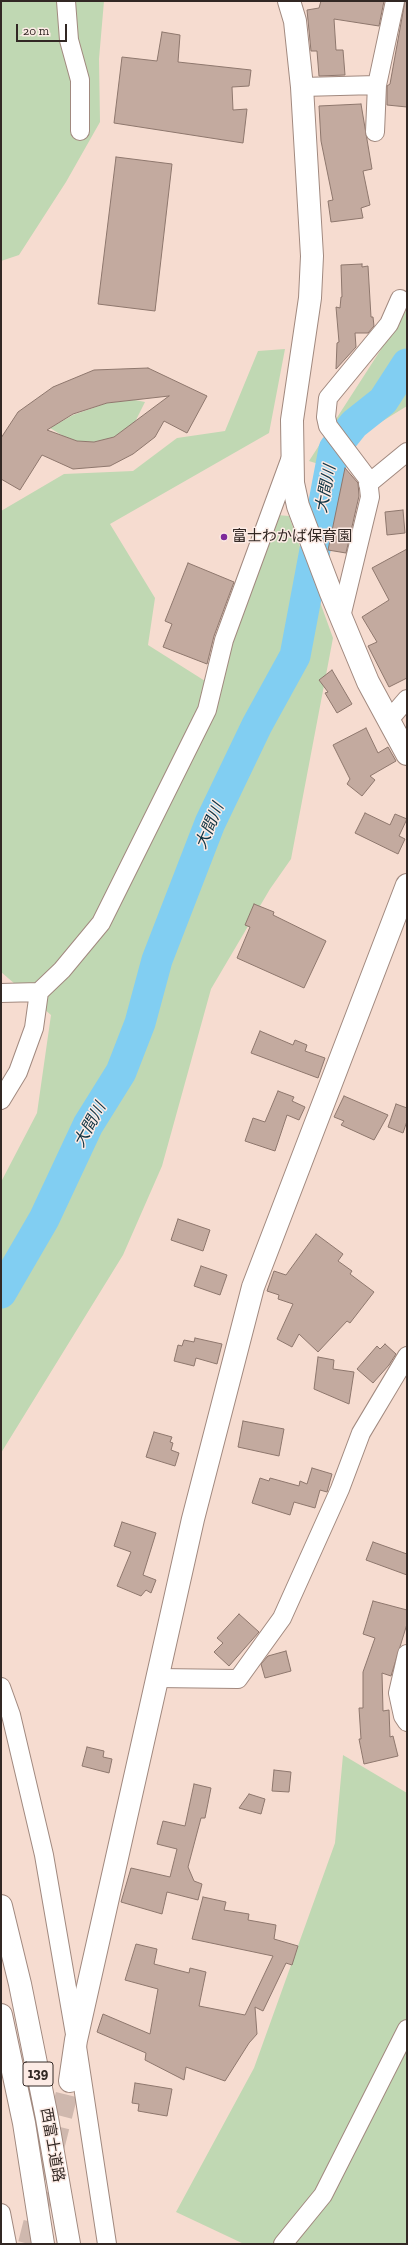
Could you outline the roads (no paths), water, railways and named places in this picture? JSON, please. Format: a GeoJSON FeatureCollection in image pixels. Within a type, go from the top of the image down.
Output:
{"type":"FeatureCollection","features":[{"type":"Feature","properties":{"kind":"main road"},"geometry":{"type":"LineString","coordinates":[[289,1],[294,21],[302,87],[312,256],[310,298],[292,420],[293,483],[298,506],[331,593],[368,682],[407,754]]}},
{"type":"Feature","properties":{"kind":"main road"},"geometry":{"type":"LineString","coordinates":[[70,2081],[76,2040],[193,1519],[253,1287],[407,885]]}},
{"type":"Feature","properties":{"kind":"main road","name":"西富士道路"},"geometry":{"type":"LineString","coordinates":[[1,1906],[20,1984],[47,2118],[69,2244]]}},
{"type":"Feature","properties":{"kind":"main road","name":"西富士道路"},"geometry":{"type":"LineString","coordinates":[[1,2015],[24,2123],[44,2244]]}},
{"type":"Feature","properties":{"kind":"street"},"geometry":{"type":"LineString","coordinates":[[66,1],[68,40],[80,80],[80,130]]}},
{"type":"Feature","properties":{"kind":"street"},"geometry":{"type":"LineString","coordinates":[[375,132],[376,85],[395,1]]}},
{"type":"Feature","properties":{"kind":"street"},"geometry":{"type":"LineString","coordinates":[[302,87],[376,85]]}},
{"type":"Feature","properties":{"kind":"street"},"geometry":{"type":"LineString","coordinates":[[341,617],[370,497],[368,479],[328,426],[326,417],[328,398],[389,324],[400,299]]}},
{"type":"Feature","properties":{"kind":"street"},"geometry":{"type":"LineString","coordinates":[[368,484],[407,452]]}},
{"type":"Feature","properties":{"kind":"street"},"geometry":{"type":"LineString","coordinates":[[1,1100],[18,1072],[34,1028],[39,992],[62,970],[101,923],[207,710],[224,640],[292,455]]}},
{"type":"Feature","properties":{"kind":"street"},"geometry":{"type":"LineString","coordinates":[[388,721],[407,699]]}},
{"type":"Feature","properties":{"kind":"street"},"geometry":{"type":"LineString","coordinates":[[1,994],[39,992]]}},
{"type":"Feature","properties":{"kind":"street"},"geometry":{"type":"LineString","coordinates":[[157,1678],[238,1679],[282,1618],[337,1495],[361,1433],[407,1356]]}},
{"type":"Feature","properties":{"kind":"street"},"geometry":{"type":"LineString","coordinates":[[407,1654],[398,1693],[403,1716],[407,1722]]}},
{"type":"Feature","properties":{"kind":"street"},"geometry":{"type":"LineString","coordinates":[[1,1688],[11,1715],[44,1855],[76,2040],[107,2244]]}},
{"type":"Feature","properties":{"kind":"street"},"geometry":{"type":"LineString","coordinates":[[283,2244],[323,2195],[407,2029]]}},
{"type":"Feature","properties":{"kind":"street"},"geometry":{"type":"LineString","coordinates":[[1,2213],[7,2244]]}},
{"type":"Feature","properties":{"kind":"waterway","name":"大間川"},"geometry":{"type":"LineString","coordinates":[[1,1293],[44,1219],[88,1125],[121,1072],[140,1023],[157,960],[210,823],[257,725],[295,656],[334,449],[354,424],[383,401],[407,364]]}},
{"type":"Feature","properties":{"kind":"tunnel"},"geometry":{"type":"LineString","coordinates":[[29,2244],[70,2081]]}},
{"type":"Feature","properties":{"kind":"place","name":"富士わかば保育園"},"geometry":{"type":"Point","coordinates":[224,537]}}]}
